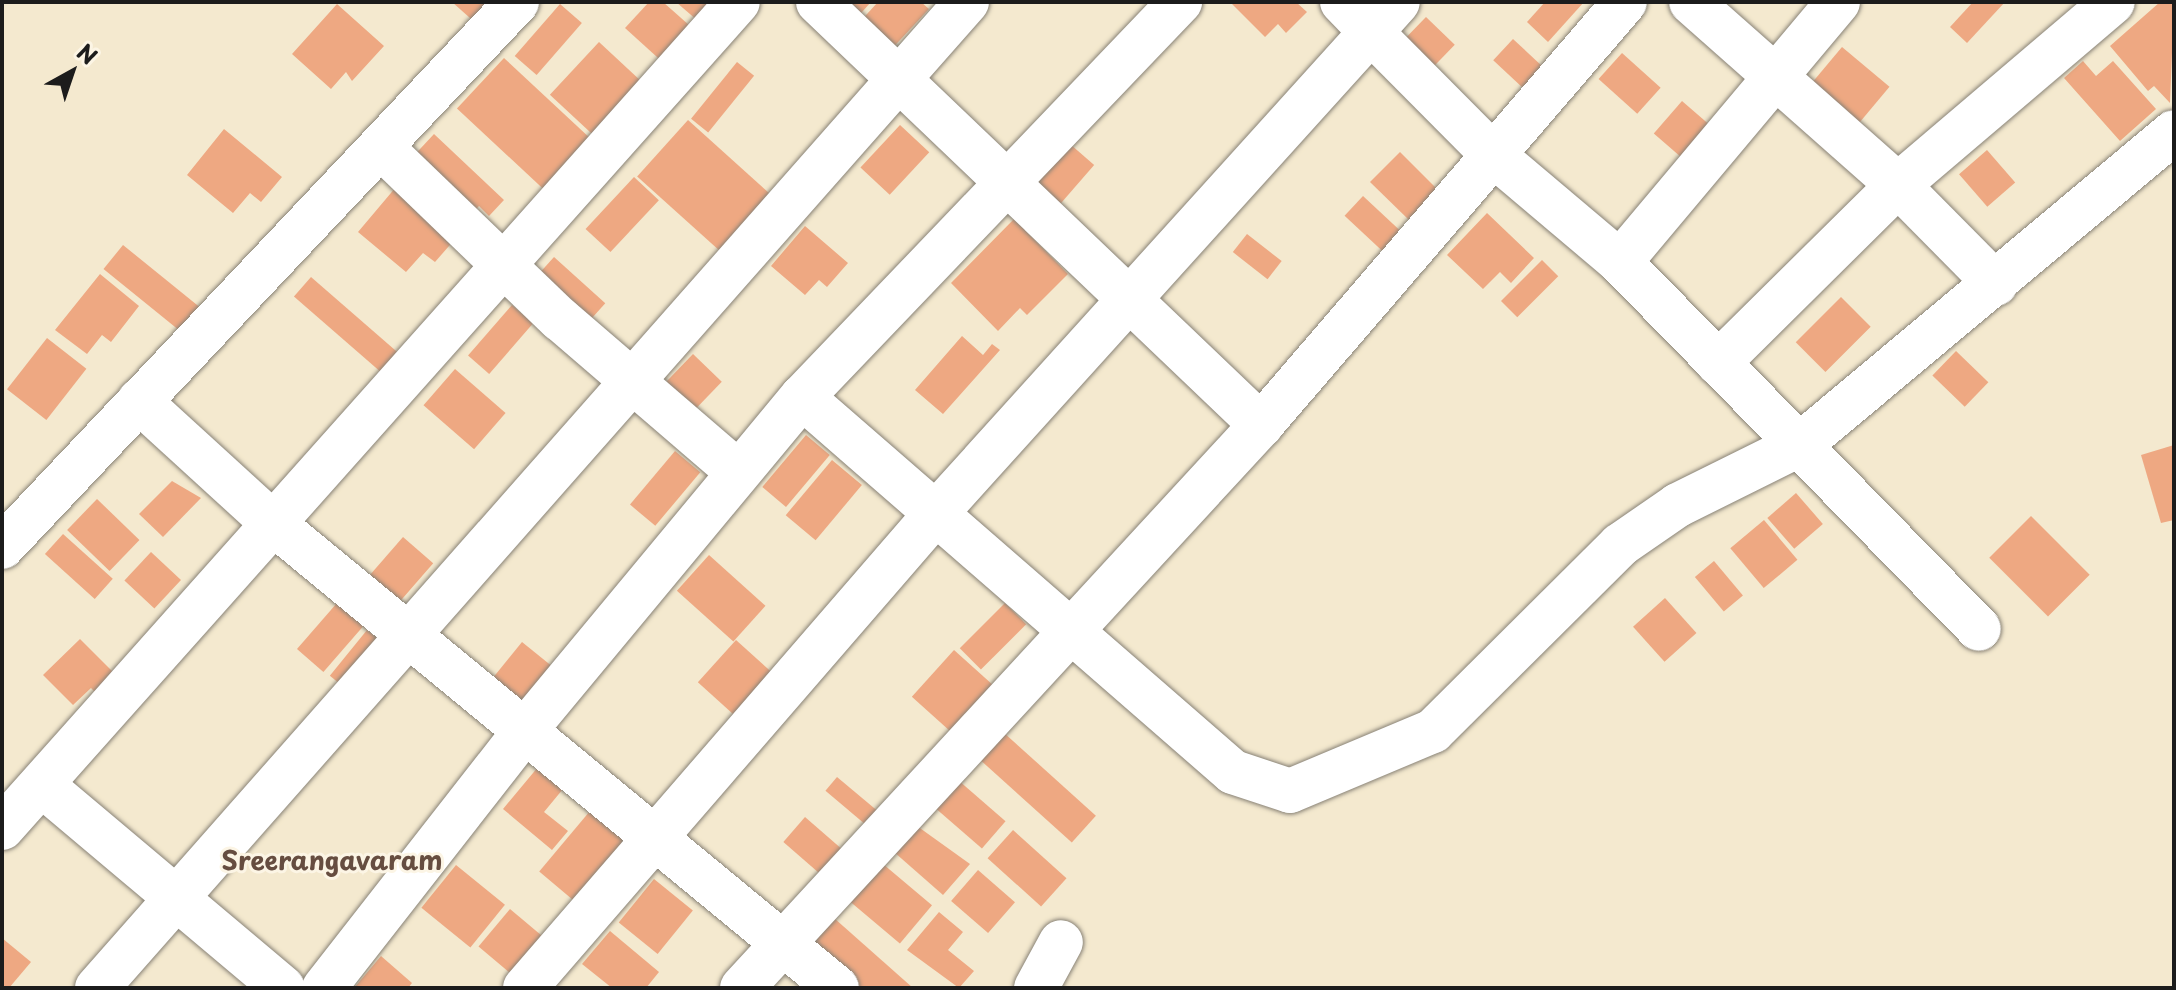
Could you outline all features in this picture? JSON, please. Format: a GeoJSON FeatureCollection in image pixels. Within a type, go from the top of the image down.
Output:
{"type":"FeatureCollection","features":[{"type":"Feature","properties":{"kind":"street"},"geometry":{"type":"LineString","coordinates":[[2,547],[517,2]]}},
{"type":"Feature","properties":{"kind":"street"},"geometry":{"type":"LineString","coordinates":[[283,988],[174,901],[17,803],[275,525],[738,2]]}},
{"type":"Feature","properties":{"kind":"street"},"geometry":{"type":"LineString","coordinates":[[818,2],[1006,178],[1261,425]]}},
{"type":"Feature","properties":{"kind":"street"},"geometry":{"type":"LineString","coordinates":[[97,988],[407,631],[633,382],[967,2]]}},
{"type":"Feature","properties":{"kind":"street"},"geometry":{"type":"LineString","coordinates":[[324,988],[527,728],[802,397],[1006,178],[1180,2]]}},
{"type":"Feature","properties":{"kind":"street"},"geometry":{"type":"LineString","coordinates":[[742,988],[1261,425],[1491,153],[1625,2]]}},
{"type":"Feature","properties":{"kind":"street"},"geometry":{"type":"LineString","coordinates":[[1691,2],[1898,185],[1996,284]]}},
{"type":"Feature","properties":{"kind":"street"},"geometry":{"type":"LineString","coordinates":[[1620,262],[1838,2]]}},
{"type":"Feature","properties":{"kind":"street"},"geometry":{"type":"LineString","coordinates":[[1718,363],[1898,185],[2113,2]]}},
{"type":"Feature","properties":{"kind":"street"},"geometry":{"type":"LineString","coordinates":[[525,988],[937,512],[1131,299],[1370,12],[1491,153],[1620,262],[1979,629]]}},
{"type":"Feature","properties":{"kind":"street"},"geometry":{"type":"LineString","coordinates":[[802,397],[1074,629],[1233,772],[1290,791],[1433,731],[1620,545],[1678,505],[1801,444],[2174,132]]}},
{"type":"Feature","properties":{"kind":"street"},"geometry":{"type":"LineString","coordinates":[[382,148],[503,265],[738,472]]}},
{"type":"Feature","properties":{"kind":"street"},"geometry":{"type":"LineString","coordinates":[[139,401],[275,525],[527,728],[837,988]]}},
{"type":"Feature","properties":{"kind":"street"},"geometry":{"type":"LineString","coordinates":[[1036,988],[1061,942]]}},
{"type":"Feature","properties":{"kind":"building"},"geometry":{"type":"Polygon","coordinates":[[[452,2],[501,2],[479,26],[452,2]]]}},
{"type":"Feature","properties":{"kind":"building"},"geometry":{"type":"Polygon","coordinates":[[[649,2],[663,2],[698,33],[668,67],[625,28],[649,2]]]}},
{"type":"Feature","properties":{"kind":"building"},"geometry":{"type":"Polygon","coordinates":[[[676,2],[710,2],[705,27],[676,2]]]}},
{"type":"Feature","properties":{"kind":"building"},"geometry":{"type":"Polygon","coordinates":[[[830,2],[871,2],[853,22],[830,2]]]}},
{"type":"Feature","properties":{"kind":"building"},"geometry":{"type":"Polygon","coordinates":[[[878,2],[921,2],[929,9],[887,54],[856,26],[878,2]]]}},
{"type":"Feature","properties":{"kind":"building"},"geometry":{"type":"Polygon","coordinates":[[[1230,2],[1296,2],[1307,12],[1286,33],[1278,24],[1265,37],[1230,2]]]}},
{"type":"Feature","properties":{"kind":"building"},"geometry":{"type":"Polygon","coordinates":[[[1545,2],[1584,2],[1548,42],[1527,22],[1545,2]]]}},
{"type":"Feature","properties":{"kind":"building"},"geometry":{"type":"Polygon","coordinates":[[[1973,2],[2005,2],[1967,43],[1950,27],[1973,2]]]}},
{"type":"Feature","properties":{"kind":"building"},"geometry":{"type":"Polygon","coordinates":[[[2160,2],[2174,2],[2170,103],[2154,86],[2148,91],[2110,46],[2160,2]]]}},
{"type":"Feature","properties":{"kind":"building"},"geometry":{"type":"Polygon","coordinates":[[[337,4],[384,46],[352,81],[346,72],[331,89],[292,54],[337,4]]]}},
{"type":"Feature","properties":{"kind":"building"},"geometry":{"type":"Polygon","coordinates":[[[560,4],[582,23],[537,75],[515,56],[560,4]]]}},
{"type":"Feature","properties":{"kind":"building"},"geometry":{"type":"Polygon","coordinates":[[[1426,17],[1455,45],[1428,72],[1400,44],[1426,17]]]}},
{"type":"Feature","properties":{"kind":"building"},"geometry":{"type":"Polygon","coordinates":[[[1513,39],[1545,69],[1525,90],[1493,60],[1513,39]]]}},
{"type":"Feature","properties":{"kind":"building"},"geometry":{"type":"Polygon","coordinates":[[[599,42],[641,81],[592,134],[550,95],[599,42]]]}},
{"type":"Feature","properties":{"kind":"building"},"geometry":{"type":"Polygon","coordinates":[[[1842,47],[1889,87],[1852,131],[1805,91],[1842,47]]]}},
{"type":"Feature","properties":{"kind":"building"},"geometry":{"type":"Polygon","coordinates":[[[1622,53],[1661,88],[1637,114],[1599,79],[1622,53]]]}},
{"type":"Feature","properties":{"kind":"building"},"geometry":{"type":"Polygon","coordinates":[[[504,58],[592,140],[545,190],[457,108],[504,58]]]}},
{"type":"Feature","properties":{"kind":"building"},"geometry":{"type":"Polygon","coordinates":[[[2083,61],[2096,76],[2113,61],[2156,109],[2120,141],[2064,78],[2083,61]]]}},
{"type":"Feature","properties":{"kind":"building"},"geometry":{"type":"Polygon","coordinates":[[[737,62],[754,76],[708,133],[691,119],[737,62]]]}},
{"type":"Feature","properties":{"kind":"building"},"geometry":{"type":"Polygon","coordinates":[[[1682,101],[1715,130],[1687,162],[1654,133],[1682,101]]]}},
{"type":"Feature","properties":{"kind":"building"},"geometry":{"type":"Polygon","coordinates":[[[688,120],[779,202],[728,258],[637,176],[688,120]]]}},
{"type":"Feature","properties":{"kind":"building"},"geometry":{"type":"Polygon","coordinates":[[[900,125],[929,152],[890,195],[860,167],[900,125]]]}},
{"type":"Feature","properties":{"kind":"building"},"geometry":{"type":"Polygon","coordinates":[[[224,129],[282,177],[261,202],[250,193],[233,213],[187,175],[224,129]]]}},
{"type":"Feature","properties":{"kind":"building"},"geometry":{"type":"Polygon","coordinates":[[[434,134],[504,200],[489,216],[479,206],[467,219],[407,163],[434,134]]]}},
{"type":"Feature","properties":{"kind":"building"},"geometry":{"type":"Polygon","coordinates":[[[1070,144],[1094,165],[1059,206],[1035,185],[1070,144]]]}},
{"type":"Feature","properties":{"kind":"building"},"geometry":{"type":"Polygon","coordinates":[[[1987,150],[2015,182],[1987,207],[1959,174],[1987,150]]]}},
{"type":"Feature","properties":{"kind":"building"},"geometry":{"type":"Polygon","coordinates":[[[1400,152],[1446,198],[1410,221],[1370,182],[1400,152]]]}},
{"type":"Feature","properties":{"kind":"building"},"geometry":{"type":"Polygon","coordinates":[[[634,177],[659,200],[610,252],[586,229],[634,177]]]}},
{"type":"Feature","properties":{"kind":"building"},"geometry":{"type":"Polygon","coordinates":[[[396,187],[456,238],[435,262],[423,253],[406,272],[358,232],[396,187]]]}},
{"type":"Feature","properties":{"kind":"building"},"geometry":{"type":"Polygon","coordinates":[[[1363,196],[1411,241],[1393,261],[1345,216],[1363,196]]]}},
{"type":"Feature","properties":{"kind":"building"},"geometry":{"type":"Polygon","coordinates":[[[1487,213],[1534,258],[1511,283],[1500,272],[1483,289],[1447,255],[1487,213]]]}},
{"type":"Feature","properties":{"kind":"building"},"geometry":{"type":"Polygon","coordinates":[[[1014,219],[1068,274],[1027,315],[1020,308],[998,331],[951,283],[1014,219]]]}},
{"type":"Feature","properties":{"kind":"building"},"geometry":{"type":"Polygon","coordinates":[[[805,226],[848,263],[827,287],[819,280],[805,295],[771,266],[805,226]]]}},
{"type":"Feature","properties":{"kind":"building"},"geometry":{"type":"Polygon","coordinates":[[[1247,234],[1282,261],[1268,279],[1233,252],[1247,234]]]}},
{"type":"Feature","properties":{"kind":"building"},"geometry":{"type":"Polygon","coordinates":[[[123,245],[210,315],[191,340],[103,269],[123,245]]]}},
{"type":"Feature","properties":{"kind":"building"},"geometry":{"type":"Polygon","coordinates":[[[554,257],[605,303],[580,331],[529,285],[554,257]]]}},
{"type":"Feature","properties":{"kind":"building"},"geometry":{"type":"Polygon","coordinates":[[[1542,260],[1558,276],[1517,317],[1501,301],[1542,260]]]}},
{"type":"Feature","properties":{"kind":"building"},"geometry":{"type":"Polygon","coordinates":[[[100,274],[139,306],[111,342],[102,335],[87,354],[55,330],[100,274]]]}},
{"type":"Feature","properties":{"kind":"building"},"geometry":{"type":"Polygon","coordinates":[[[311,277],[402,356],[385,375],[294,297],[311,277]]]}},
{"type":"Feature","properties":{"kind":"building"},"geometry":{"type":"Polygon","coordinates":[[[1841,297],[1871,327],[1825,372],[1796,342],[1841,297]]]}},
{"type":"Feature","properties":{"kind":"building"},"geometry":{"type":"Polygon","coordinates":[[[512,305],[533,323],[489,374],[468,356],[512,305]]]}},
{"type":"Feature","properties":{"kind":"building"},"geometry":{"type":"Polygon","coordinates":[[[962,336],[983,355],[992,344],[1000,350],[943,414],[915,390],[962,336]]]}},
{"type":"Feature","properties":{"kind":"building"},"geometry":{"type":"Polygon","coordinates":[[[47,338],[86,369],[46,420],[7,389],[47,338]]]}},
{"type":"Feature","properties":{"kind":"building"},"geometry":{"type":"Polygon","coordinates":[[[1956,351],[1988,382],[1965,407],[1932,375],[1956,351]]]}},
{"type":"Feature","properties":{"kind":"building"},"geometry":{"type":"Polygon","coordinates":[[[693,354],[722,382],[685,420],[656,392],[693,354]]]}},
{"type":"Feature","properties":{"kind":"building"},"geometry":{"type":"Polygon","coordinates":[[[455,369],[506,413],[474,449],[424,405],[455,369]]]}},
{"type":"Feature","properties":{"kind":"building"},"geometry":{"type":"Polygon","coordinates":[[[806,435],[830,455],[786,507],[762,487],[806,435]]]}},
{"type":"Feature","properties":{"kind":"building"},"geometry":{"type":"Polygon","coordinates":[[[2174,445],[2174,520],[2161,523],[2141,455],[2174,445]]]}},
{"type":"Feature","properties":{"kind":"building"},"geometry":{"type":"Polygon","coordinates":[[[675,451],[700,472],[655,526],[630,505],[675,451]]]}},
{"type":"Feature","properties":{"kind":"building"},"geometry":{"type":"Polygon","coordinates":[[[832,460],[862,485],[816,540],[786,515],[832,460]]]}},
{"type":"Feature","properties":{"kind":"building"},"geometry":{"type":"Polygon","coordinates":[[[172,481],[201,498],[163,537],[139,514],[172,481]]]}},
{"type":"Feature","properties":{"kind":"building"},"geometry":{"type":"Polygon","coordinates":[[[1796,493],[1823,524],[1794,549],[1767,518],[1796,493]]]}},
{"type":"Feature","properties":{"kind":"building"},"geometry":{"type":"Polygon","coordinates":[[[97,499],[139,540],[110,571],[67,530],[97,499]]]}},
{"type":"Feature","properties":{"kind":"building"},"geometry":{"type":"Polygon","coordinates":[[[2031,516],[2090,575],[2048,616],[1989,558],[2031,516]]]}},
{"type":"Feature","properties":{"kind":"building"},"geometry":{"type":"Polygon","coordinates":[[[1764,520],[1797,560],[1764,588],[1730,548],[1764,520]]]}},
{"type":"Feature","properties":{"kind":"building"},"geometry":{"type":"Polygon","coordinates":[[[63,534],[113,579],[95,599],[45,554],[63,534]]]}},
{"type":"Feature","properties":{"kind":"building"},"geometry":{"type":"Polygon","coordinates":[[[403,537],[433,563],[391,612],[361,585],[403,537]]]}},
{"type":"Feature","properties":{"kind":"building"},"geometry":{"type":"Polygon","coordinates":[[[151,552],[181,580],[154,608],[124,581],[151,552]]]}},
{"type":"Feature","properties":{"kind":"building"},"geometry":{"type":"Polygon","coordinates":[[[709,555],[765,606],[733,642],[677,591],[709,555]]]}},
{"type":"Feature","properties":{"kind":"building"},"geometry":{"type":"Polygon","coordinates":[[[1714,561],[1743,595],[1724,612],[1695,577],[1714,561]]]}},
{"type":"Feature","properties":{"kind":"building"},"geometry":{"type":"Polygon","coordinates":[[[1665,598],[1696,633],[1664,662],[1633,627],[1665,598]]]}},
{"type":"Feature","properties":{"kind":"building"},"geometry":{"type":"Polygon","coordinates":[[[337,603],[363,626],[323,672],[297,649],[337,603]]]}},
{"type":"Feature","properties":{"kind":"building"},"geometry":{"type":"Polygon","coordinates":[[[1005,603],[1026,624],[981,669],[960,648],[1005,603]]]}},
{"type":"Feature","properties":{"kind":"building"},"geometry":{"type":"Polygon","coordinates":[[[367,630],[389,648],[352,693],[330,676],[367,630]]]}},
{"type":"Feature","properties":{"kind":"building"},"geometry":{"type":"Polygon","coordinates":[[[80,639],[122,681],[103,700],[91,688],[73,705],[43,675],[80,639]]]}},
{"type":"Feature","properties":{"kind":"building"},"geometry":{"type":"Polygon","coordinates":[[[736,640],[776,676],[738,718],[698,682],[736,640]]]}},
{"type":"Feature","properties":{"kind":"building"},"geometry":{"type":"Polygon","coordinates":[[[522,642],[562,674],[525,720],[485,688],[522,642]]]}},
{"type":"Feature","properties":{"kind":"building"},"geometry":{"type":"Polygon","coordinates":[[[954,650],[993,685],[950,732],[912,697],[954,650]]]}},
{"type":"Feature","properties":{"kind":"building"},"geometry":{"type":"Polygon","coordinates":[[[1003,732],[1096,816],[1072,842],[979,759],[1003,732]]]}},
{"type":"Feature","properties":{"kind":"building"},"geometry":{"type":"Polygon","coordinates":[[[538,767],[563,789],[544,812],[568,831],[552,850],[503,809],[538,767]]]}},
{"type":"Feature","properties":{"kind":"building"},"geometry":{"type":"Polygon","coordinates":[[[837,777],[884,817],[873,831],[825,791],[837,777]]]}},
{"type":"Feature","properties":{"kind":"building"},"geometry":{"type":"Polygon","coordinates":[[[958,780],[1006,821],[982,849],[934,807],[958,780]]]}},
{"type":"Feature","properties":{"kind":"building"},"geometry":{"type":"Polygon","coordinates":[[[590,811],[634,848],[583,908],[539,872],[590,811]]]}},
{"type":"Feature","properties":{"kind":"building"},"geometry":{"type":"Polygon","coordinates":[[[805,817],[847,854],[826,879],[783,842],[805,817]]]}},
{"type":"Feature","properties":{"kind":"building"},"geometry":{"type":"Polygon","coordinates":[[[917,826],[970,864],[943,895],[894,852],[917,826]]]}},
{"type":"Feature","properties":{"kind":"building"},"geometry":{"type":"Polygon","coordinates":[[[1013,830],[1067,878],[1041,906],[988,858],[1013,830]]]}},
{"type":"Feature","properties":{"kind":"building"},"geometry":{"type":"Polygon","coordinates":[[[883,864],[932,905],[900,943],[851,902],[883,864]]]}},
{"type":"Feature","properties":{"kind":"building"},"geometry":{"type":"Polygon","coordinates":[[[456,865],[505,905],[470,947],[421,908],[456,865]]]}},
{"type":"Feature","properties":{"kind":"building"},"geometry":{"type":"Polygon","coordinates":[[[978,870],[1015,902],[988,933],[951,901],[978,870]]]}},
{"type":"Feature","properties":{"kind":"building"},"geometry":{"type":"Polygon","coordinates":[[[654,879],[693,910],[658,954],[619,923],[654,879]]]}},
{"type":"Feature","properties":{"kind":"building"},"geometry":{"type":"Polygon","coordinates":[[[510,909],[553,945],[521,983],[479,947],[510,909]]]}},
{"type":"Feature","properties":{"kind":"building"},"geometry":{"type":"Polygon","coordinates":[[[939,912],[963,932],[948,950],[974,971],[959,988],[907,950],[939,912]]]}},
{"type":"Feature","properties":{"kind":"building"},"geometry":{"type":"Polygon","coordinates":[[[834,918],[913,988],[854,988],[808,947],[834,918]]]}},
{"type":"Feature","properties":{"kind":"building"},"geometry":{"type":"Polygon","coordinates":[[[610,931],[659,972],[646,988],[612,988],[582,964],[610,931]]]}},
{"type":"Feature","properties":{"kind":"building"},"geometry":{"type":"Polygon","coordinates":[[[2,938],[31,962],[9,988],[2,988],[2,938]]]}},
{"type":"Feature","properties":{"kind":"building"},"geometry":{"type":"Polygon","coordinates":[[[381,956],[412,983],[408,988],[354,988],[381,956]]]}},
{"type":"Feature","properties":{"kind":"district","name":"Sreerangavaram"},"geometry":{"type":"Point","coordinates":[332,860]}}]}
